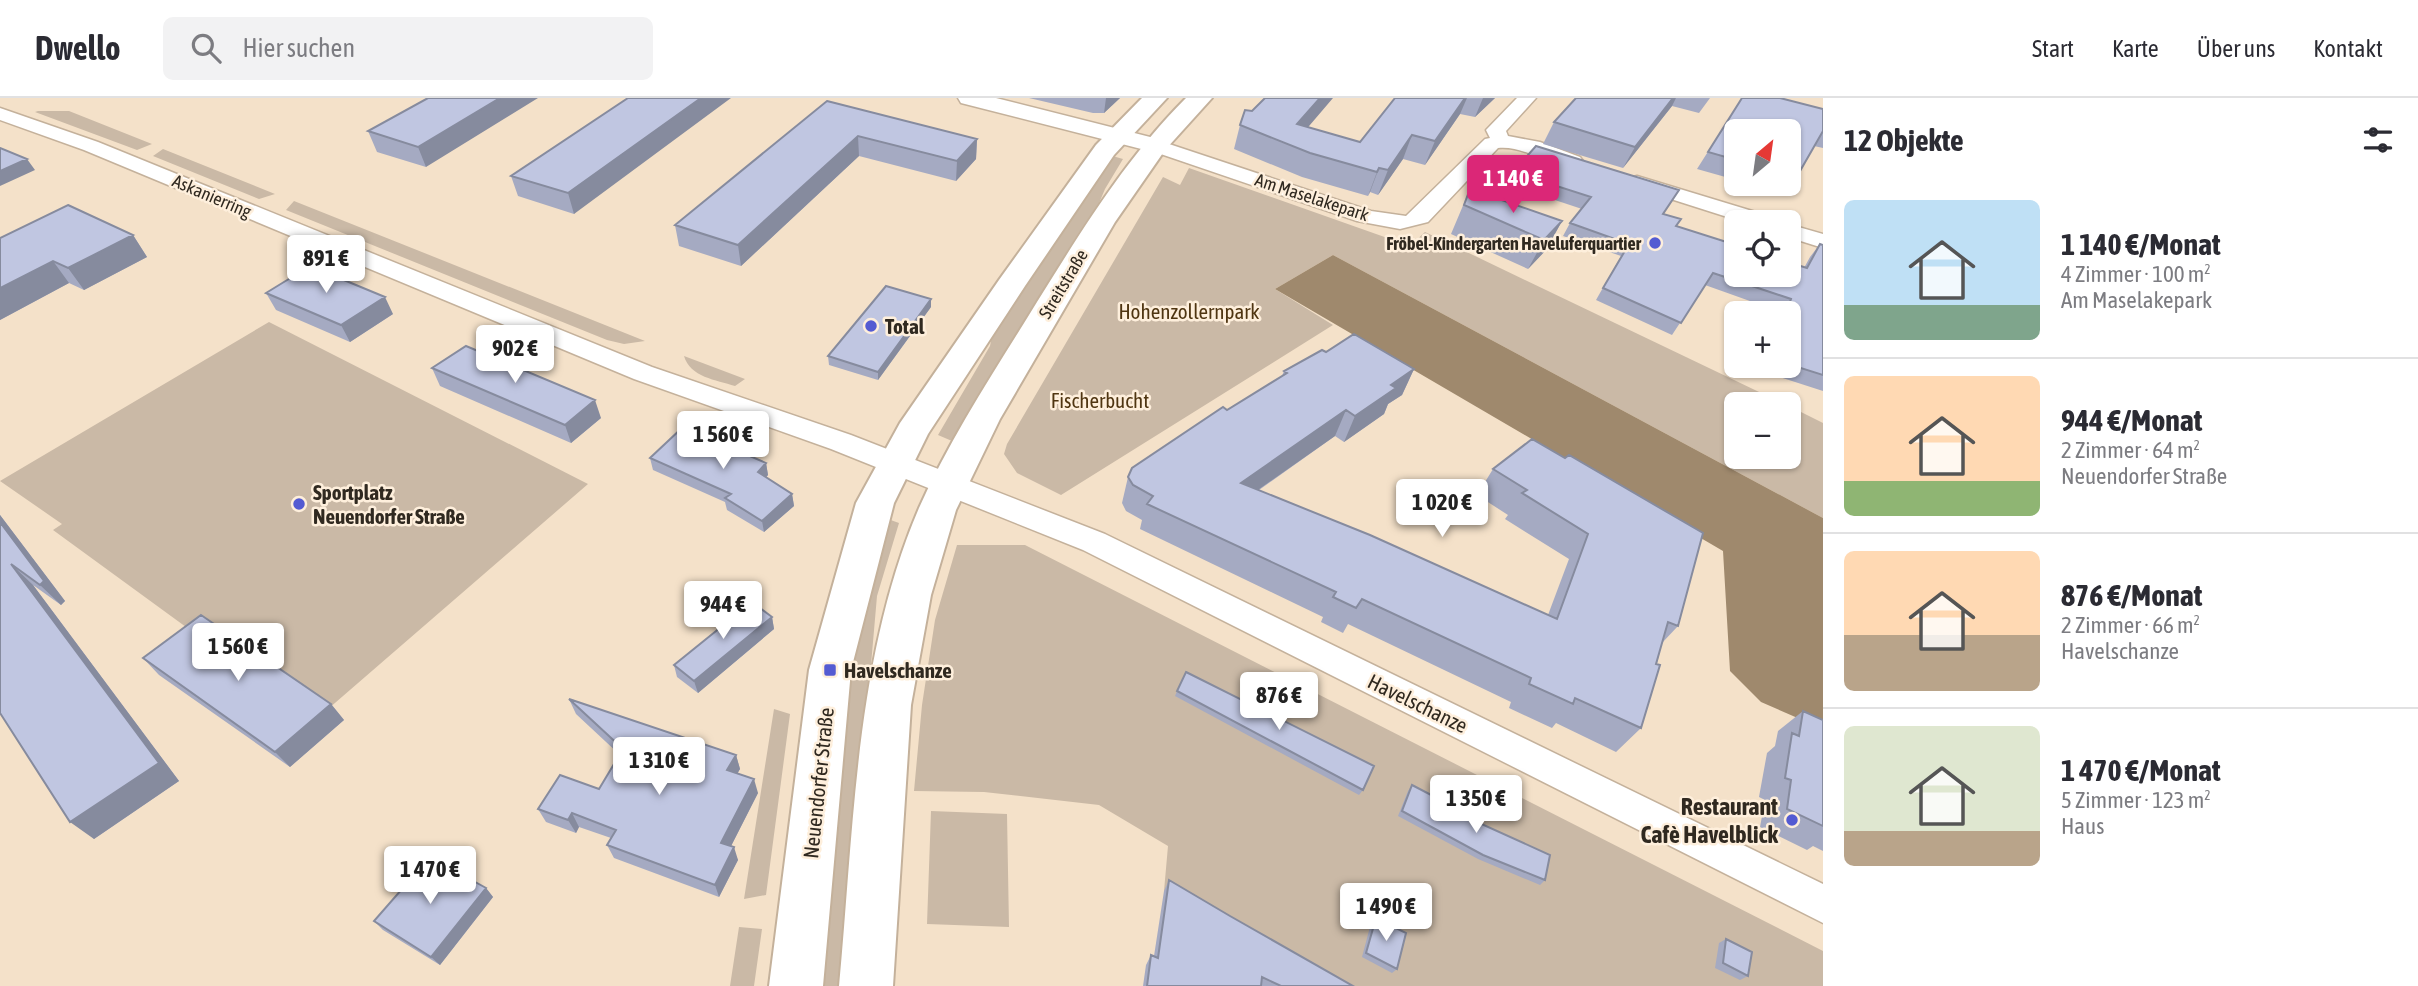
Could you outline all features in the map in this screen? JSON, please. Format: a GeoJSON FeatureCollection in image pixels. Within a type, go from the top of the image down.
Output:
{"type":"FeatureCollection","features":[{"type":"Feature","properties":{"kind":"main road","name":"Streitstraße"},"geometry":{"type":"LineString","coordinates":[[893,463],[1085,177],[1118,135],[1155,98]]}},
{"type":"Feature","properties":{"kind":"main road","name":"Streitstraße"},"geometry":{"type":"LineString","coordinates":[[949,487],[1022,353],[1104,216],[1153,145],[1200,98]]}},
{"type":"Feature","properties":{"kind":"main road","name":"Neuendorfer Straße"},"geometry":{"type":"LineString","coordinates":[[796,986],[831,670],[860,553],[875,503],[893,463]]}},
{"type":"Feature","properties":{"kind":"main road"},"geometry":{"type":"LineString","coordinates":[[866,986],[891,687],[906,611],[926,541],[949,487]]}},
{"type":"Feature","properties":{"kind":"street"},"geometry":{"type":"LineString","coordinates":[[969,98],[1153,145]]}},
{"type":"Feature","properties":{"kind":"street"},"geometry":{"type":"LineString","coordinates":[[1527,98],[1496,130],[1501,140],[1593,167]]}},
{"type":"Feature","properties":{"kind":"street","name":"Askanierring"},"geometry":{"type":"LineString","coordinates":[[0,114],[104,151],[643,373],[749,408],[893,463]]}},
{"type":"Feature","properties":{"kind":"street","name":"Am Maselakepark"},"geometry":{"type":"LineString","coordinates":[[1153,145],[1365,216],[1411,223],[1492,143],[1501,140]]}},
{"type":"Feature","properties":{"kind":"street"},"geometry":{"type":"LineString","coordinates":[[1618,176],[1726,210]]}},
{"type":"Feature","properties":{"kind":"street"},"geometry":{"type":"LineString","coordinates":[[1801,234],[1823,241]]}},
{"type":"Feature","properties":{"kind":"street","name":"Havelschanze"},"geometry":{"type":"LineString","coordinates":[[893,463],[1094,542],[1823,904]]}},
{"type":"Feature","properties":{"kind":"green space"},"geometry":{"type":"Polygon","coordinates":[[[69,111],[152,144],[137,150],[35,112],[69,111]]]}},
{"type":"Feature","properties":{"kind":"green space"},"geometry":{"type":"Polygon","coordinates":[[[163,149],[275,194],[259,199],[153,156],[163,149]]]}},
{"type":"Feature","properties":{"kind":"green space"},"geometry":{"type":"Polygon","coordinates":[[[1109,155],[1123,159],[1105,189],[1094,215],[952,441],[938,435],[990,346],[993,331],[1109,155]]]}},
{"type":"Feature","properties":{"kind":"green space","name":"Hohenzollernpark"},"geometry":{"type":"Polygon","coordinates":[[[1189,168],[1410,246],[1425,232],[1724,375],[1724,378],[1730,378],[1759,392],[1724,392],[1724,465],[1333,255],[1275,289],[1333,325],[1061,495],[1017,473],[1004,454],[1007,444],[1163,177],[1180,185],[1189,168]]]}},
{"type":"Feature","properties":{"kind":"green space"},"geometry":{"type":"Polygon","coordinates":[[[294,201],[645,341],[624,344],[607,340],[286,210],[294,201]]]}},
{"type":"Feature","properties":{"kind":"green space","name":"Sportplatz Neuendorfer Straße"},"geometry":{"type":"Polygon","coordinates":[[[269,322],[588,484],[328,709],[186,627],[53,530],[62,524],[0,481],[269,322]]]}},
{"type":"Feature","properties":{"kind":"green space"},"geometry":{"type":"Polygon","coordinates":[[[684,356],[745,379],[735,386],[705,377],[692,369],[684,356]]]}},
{"type":"Feature","properties":{"kind":"green space","name":"Hohenzollernpark"},"geometry":{"type":"Polygon","coordinates":[[[1801,412],[1823,423],[1823,518],[1732,469],[1801,469],[1801,412]]]}},
{"type":"Feature","properties":{"kind":"green space"},"geometry":{"type":"Polygon","coordinates":[[[885,518],[899,523],[877,596],[843,986],[817,986],[847,685],[885,518]]]}},
{"type":"Feature","properties":{"kind":"green space"},"geometry":{"type":"Polygon","coordinates":[[[957,545],[1025,545],[1823,951],[1823,986],[1325,986],[1164,891],[1168,846],[1099,805],[984,792],[914,791],[922,705],[935,620],[957,545]]]}},
{"type":"Feature","properties":{"kind":"green space"},"geometry":{"type":"Polygon","coordinates":[[[774,709],[790,714],[766,895],[744,899],[774,709]]]}},
{"type":"Feature","properties":{"kind":"green space"},"geometry":{"type":"Polygon","coordinates":[[[931,811],[1007,814],[1009,927],[927,924],[931,811]]]}},
{"type":"Feature","properties":{"kind":"green space"},"geometry":{"type":"Polygon","coordinates":[[[739,927],[762,929],[754,986],[730,986],[739,927]]]}},
{"type":"Feature","properties":{"kind":"shaded area"},"geometry":{"type":"Polygon","coordinates":[[[1333,255],[1724,465],[1724,469],[1732,469],[1823,518],[1823,729],[1761,702],[1730,671],[1723,551],[1275,289],[1333,255]]]}},
{"type":"Feature","properties":{"kind":"building"},"geometry":{"type":"Polygon","coordinates":[[[428,98],[500,98],[418,147],[368,131],[428,98]]]}},
{"type":"Feature","properties":{"kind":"building"},"geometry":{"type":"Polygon","coordinates":[[[628,98],[701,98],[568,193],[511,176],[628,98]]]}},
{"type":"Feature","properties":{"kind":"building"},"geometry":{"type":"Polygon","coordinates":[[[1265,98],[1320,98],[1297,124],[1360,142],[1395,98],[1465,98],[1435,141],[1412,135],[1388,170],[1379,168],[1377,172],[1310,153],[1240,125],[1245,110],[1252,111],[1265,98]]]}},
{"type":"Feature","properties":{"kind":"building"},"geometry":{"type":"Polygon","coordinates":[[[1576,98],[1673,98],[1635,147],[1554,122],[1576,98]]]}},
{"type":"Feature","properties":{"kind":"building"},"geometry":{"type":"Polygon","coordinates":[[[1742,98],[1780,98],[1823,109],[1823,131],[1801,169],[1801,119],[1729,119],[1742,98]]]}},
{"type":"Feature","properties":{"kind":"building"},"geometry":{"type":"Polygon","coordinates":[[[827,101],[977,139],[957,161],[858,136],[738,245],[675,225],[827,101]]]}},
{"type":"Feature","properties":{"kind":"building"},"geometry":{"type":"Polygon","coordinates":[[[1724,127],[1724,157],[1708,152],[1724,127]]]}},
{"type":"Feature","properties":{"kind":"building"},"geometry":{"type":"Polygon","coordinates":[[[1536,146],[1679,190],[1663,214],[1681,219],[1676,226],[1724,241],[1724,277],[1713,273],[1681,323],[1603,288],[1629,244],[1570,223],[1591,197],[1513,172],[1536,146]]]}},
{"type":"Feature","properties":{"kind":"building"},"geometry":{"type":"Polygon","coordinates":[[[0,148],[27,159],[0,171],[0,148]]]}},
{"type":"Feature","properties":{"kind":"building"},"geometry":{"type":"Polygon","coordinates":[[[1470,189],[1562,221],[1544,240],[1464,205],[1470,189]]]}},
{"type":"Feature","properties":{"kind":"building"},"geometry":{"type":"Polygon","coordinates":[[[68,205],[133,235],[68,268],[53,261],[0,288],[0,238],[68,205]]]}},
{"type":"Feature","properties":{"kind":"building"},"geometry":{"type":"Polygon","coordinates":[[[1820,244],[1823,245],[1823,375],[1801,368],[1801,301],[1790,301],[1791,299],[1755,287],[1801,287],[1801,266],[1807,268],[1820,244]]]}},
{"type":"Feature","properties":{"kind":"building"},"geometry":{"type":"Polygon","coordinates":[[[310,266],[385,297],[341,325],[266,293],[310,266]]]}},
{"type":"Feature","properties":{"kind":"building"},"geometry":{"type":"Polygon","coordinates":[[[886,286],[931,299],[878,372],[828,356],[886,286]]]}},
{"type":"Feature","properties":{"kind":"building"},"geometry":{"type":"Polygon","coordinates":[[[1354,334],[1414,369],[1391,385],[1396,388],[1355,416],[1346,410],[1241,483],[1370,535],[1557,619],[1588,534],[1522,493],[1527,490],[1493,469],[1532,439],[1565,458],[1569,455],[1703,533],[1678,626],[1668,622],[1656,664],[1660,665],[1641,728],[1575,698],[1573,704],[1529,684],[1531,678],[1362,599],[1356,608],[1333,597],[1336,592],[1147,504],[1153,496],[1133,485],[1128,477],[1132,468],[1223,407],[1227,410],[1287,373],[1284,371],[1322,350],[1326,352],[1354,334]]]}},
{"type":"Feature","properties":{"kind":"building"},"geometry":{"type":"Polygon","coordinates":[[[466,346],[595,400],[565,425],[432,368],[466,346]]]}},
{"type":"Feature","properties":{"kind":"building"},"geometry":{"type":"Polygon","coordinates":[[[683,427],[766,463],[758,472],[792,494],[762,521],[725,498],[731,494],[650,458],[683,427]]]}},
{"type":"Feature","properties":{"kind":"building"},"geometry":{"type":"Polygon","coordinates":[[[0,522],[44,581],[40,585],[11,564],[159,763],[70,822],[0,713],[0,522]]]}},
{"type":"Feature","properties":{"kind":"building"},"geometry":{"type":"Polygon","coordinates":[[[752,602],[772,617],[694,681],[674,665],[752,602]]]}},
{"type":"Feature","properties":{"kind":"building"},"geometry":{"type":"Polygon","coordinates":[[[201,615],[331,704],[275,752],[143,658],[201,615]]]}},
{"type":"Feature","properties":{"kind":"building"},"geometry":{"type":"Polygon","coordinates":[[[1186,672],[1374,766],[1363,790],[1177,691],[1186,672]]]}},
{"type":"Feature","properties":{"kind":"building"},"geometry":{"type":"Polygon","coordinates":[[[569,699],[736,755],[727,770],[754,779],[721,843],[734,847],[715,885],[607,845],[616,830],[572,813],[568,820],[538,809],[560,775],[599,789],[623,749],[569,699]]]}},
{"type":"Feature","properties":{"kind":"building"},"geometry":{"type":"Polygon","coordinates":[[[1803,711],[1823,720],[1823,826],[1787,809],[1791,780],[1785,778],[1792,733],[1799,736],[1803,711]]]}},
{"type":"Feature","properties":{"kind":"building"},"geometry":{"type":"Polygon","coordinates":[[[1412,785],[1437,798],[1435,803],[1550,855],[1545,880],[1483,855],[1402,811],[1412,785]]]}},
{"type":"Feature","properties":{"kind":"building"},"geometry":{"type":"Polygon","coordinates":[[[430,857],[486,888],[431,957],[374,921],[430,857]]]}},
{"type":"Feature","properties":{"kind":"building"},"geometry":{"type":"Polygon","coordinates":[[[1169,880],[1353,986],[1281,986],[1262,977],[1261,986],[1147,986],[1151,955],[1158,958],[1169,880]]]}},
{"type":"Feature","properties":{"kind":"building"},"geometry":{"type":"Polygon","coordinates":[[[1376,918],[1406,933],[1397,969],[1366,953],[1376,918]]]}},
{"type":"Feature","properties":{"kind":"building"},"geometry":{"type":"Polygon","coordinates":[[[1726,939],[1752,952],[1748,976],[1723,963],[1726,939]]]}},
{"type":"Feature","properties":{"kind":"place","name":"Fröbel-Kindergarten Haveluferquartier"},"geometry":{"type":"Point","coordinates":[1655,243]}},
{"type":"Feature","properties":{"kind":"place","name":"Total"},"geometry":{"type":"Point","coordinates":[871,326]}},
{"type":"Feature","properties":{"kind":"place","name":"Sportplatz Neuendorfer Straße"},"geometry":{"type":"Point","coordinates":[299,504]}},
{"type":"Feature","properties":{"kind":"place","name":"Havelschanze"},"geometry":{"type":"Point","coordinates":[830,670]}},
{"type":"Feature","properties":{"kind":"place","name":"Restaurant Cafè Havelblick"},"geometry":{"type":"Point","coordinates":[1792,820]}},
{"type":"Feature","properties":{"kind":"park label","name":"Fischerbucht"},"geometry":{"type":"Point","coordinates":[1100,400]}}]}
